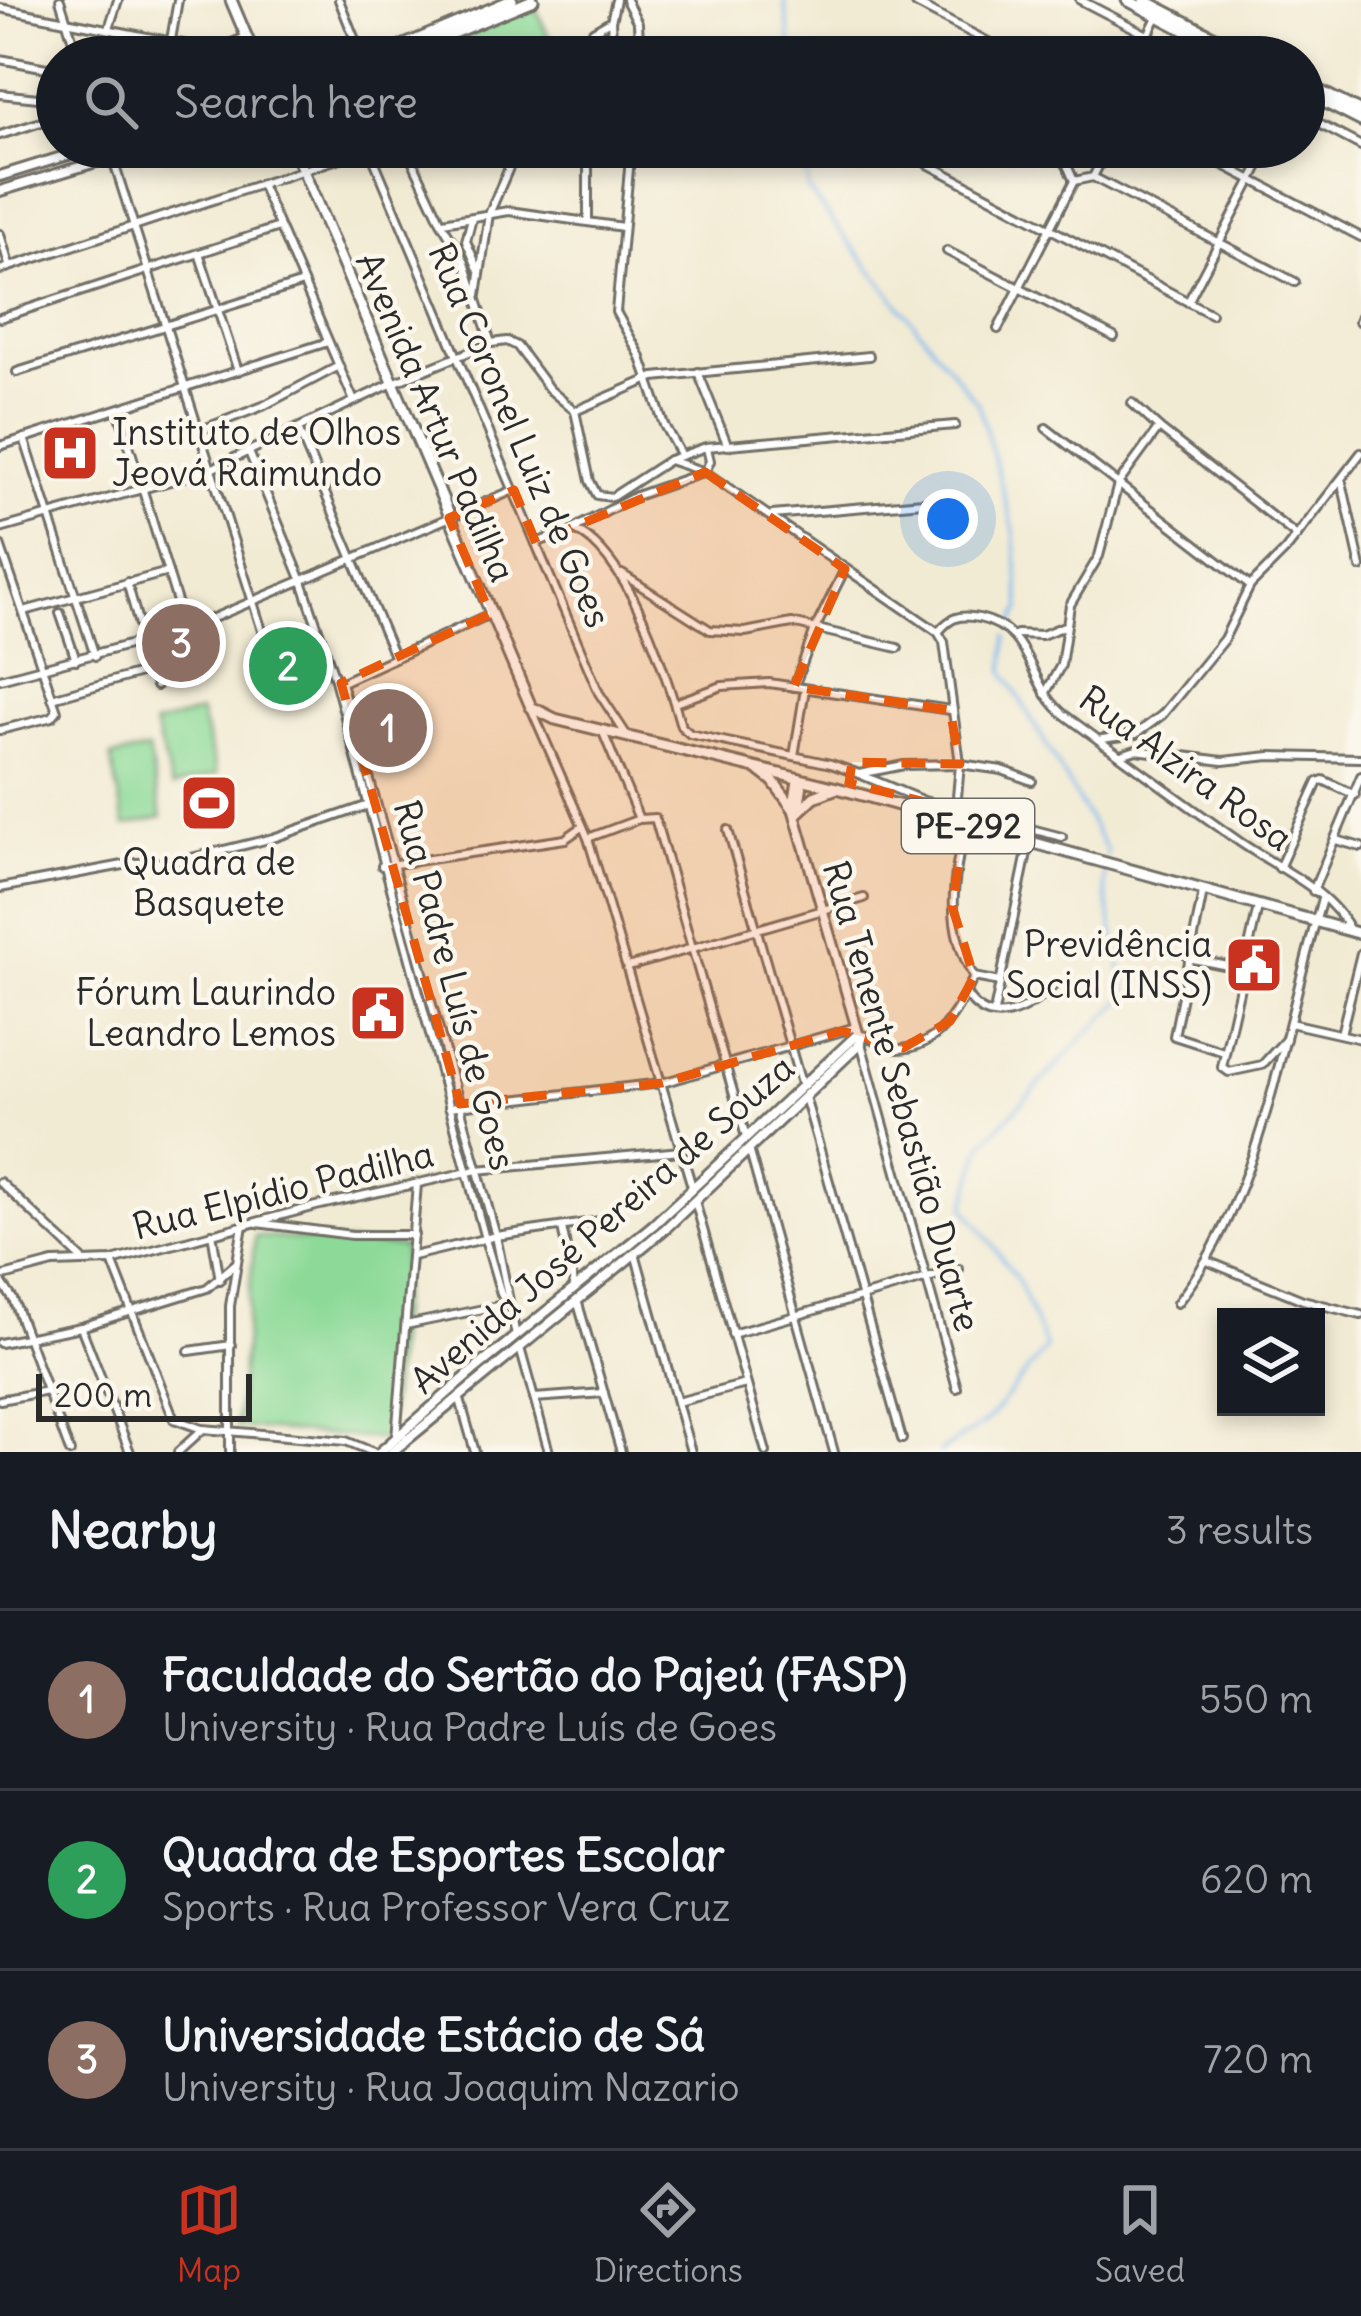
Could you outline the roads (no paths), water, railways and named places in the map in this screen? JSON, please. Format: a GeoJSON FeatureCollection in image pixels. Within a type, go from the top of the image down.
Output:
{"type":"FeatureCollection","features":[{"type":"Feature","properties":{"kind":"main road"},"geometry":{"type":"LineString","coordinates":[[231,0],[246,36]]}},
{"type":"Feature","properties":{"kind":"main road"},"geometry":{"type":"LineString","coordinates":[[435,36],[512,0]]}},
{"type":"Feature","properties":{"kind":"main road"},"geometry":{"type":"LineString","coordinates":[[442,36],[533,0]]}},
{"type":"Feature","properties":{"kind":"main road"},"geometry":{"type":"LineString","coordinates":[[1127,0],[1196,36]]}},
{"type":"Feature","properties":{"kind":"main road"},"geometry":{"type":"LineString","coordinates":[[1144,0],[1213,36]]}},
{"type":"Feature","properties":{"kind":"main road"},"geometry":{"type":"LineString","coordinates":[[1325,98],[1361,116]]}},
{"type":"Feature","properties":{"kind":"main road","name":"Avenida Artur Padilha"},"geometry":{"type":"LineString","coordinates":[[302,170],[531,707]]}},
{"type":"Feature","properties":{"kind":"main road","name":"PE-292"},"geometry":{"type":"LineString","coordinates":[[531,707],[545,716],[837,788],[1356,932]]}},
{"type":"Feature","properties":{"kind":"main road"},"geometry":{"type":"LineString","coordinates":[[755,768],[773,782],[796,813],[814,797],[837,788]]}},
{"type":"Feature","properties":{"kind":"street"},"geometry":{"type":"LineString","coordinates":[[60,0],[71,36]]}},
{"type":"Feature","properties":{"kind":"street"},"geometry":{"type":"LineString","coordinates":[[110,28],[118,0]]}},
{"type":"Feature","properties":{"kind":"street"},"geometry":{"type":"LineString","coordinates":[[172,36],[178,0]]}},
{"type":"Feature","properties":{"kind":"street"},"geometry":{"type":"LineString","coordinates":[[339,0],[354,36]]}},
{"type":"Feature","properties":{"kind":"street"},"geometry":{"type":"LineString","coordinates":[[612,36],[616,0]]}},
{"type":"Feature","properties":{"kind":"street"},"geometry":{"type":"LineString","coordinates":[[626,0],[638,22],[639,36]]}},
{"type":"Feature","properties":{"kind":"street"},"geometry":{"type":"LineString","coordinates":[[1080,0],[1148,35],[1157,16]]}},
{"type":"Feature","properties":{"kind":"street"},"geometry":{"type":"LineString","coordinates":[[916,4],[977,36]]}},
{"type":"Feature","properties":{"kind":"street"},"geometry":{"type":"LineString","coordinates":[[0,8],[151,36]]}},
{"type":"Feature","properties":{"kind":"street"},"geometry":{"type":"LineString","coordinates":[[589,36],[611,21]]}},
{"type":"Feature","properties":{"kind":"street"},"geometry":{"type":"LineString","coordinates":[[0,58],[36,66]]}},
{"type":"Feature","properties":{"kind":"street"},"geometry":{"type":"LineString","coordinates":[[0,94],[36,98]]}},
{"type":"Feature","properties":{"kind":"street"},"geometry":{"type":"LineString","coordinates":[[0,135],[36,124]]}},
{"type":"Feature","properties":{"kind":"street"},"geometry":{"type":"LineString","coordinates":[[1325,127],[1361,146]]}},
{"type":"Feature","properties":{"kind":"street"},"geometry":{"type":"LineString","coordinates":[[0,176],[36,165]]}},
{"type":"Feature","properties":{"kind":"street"},"geometry":{"type":"LineString","coordinates":[[0,191],[65,168]]}},
{"type":"Feature","properties":{"kind":"street"},"geometry":{"type":"LineString","coordinates":[[116,168],[264,637]]}},
{"type":"Feature","properties":{"kind":"street"},"geometry":{"type":"LineString","coordinates":[[0,270],[308,168]]}},
{"type":"Feature","properties":{"kind":"street","name":"Rua Coronel Luiz de Goes"},"geometry":{"type":"LineString","coordinates":[[379,168],[599,693],[628,737]]}},
{"type":"Feature","properties":{"kind":"street"},"geometry":{"type":"LineString","coordinates":[[416,168],[464,260],[491,343]]}},
{"type":"Feature","properties":{"kind":"street"},"geometry":{"type":"LineString","coordinates":[[476,298],[489,214],[509,168]]}},
{"type":"Feature","properties":{"kind":"street"},"geometry":{"type":"LineString","coordinates":[[588,168],[588,222]]}},
{"type":"Feature","properties":{"kind":"street"},"geometry":{"type":"LineString","coordinates":[[629,168],[616,312],[640,355],[664,425],[680,454]]}},
{"type":"Feature","properties":{"kind":"street"},"geometry":{"type":"LineString","coordinates":[[935,168],[1210,314]]}},
{"type":"Feature","properties":{"kind":"street"},"geometry":{"type":"LineString","coordinates":[[1068,168],[1074,181]]}},
{"type":"Feature","properties":{"kind":"street"},"geometry":{"type":"LineString","coordinates":[[1094,177],[1098,168]]}},
{"type":"Feature","properties":{"kind":"street"},"geometry":{"type":"LineString","coordinates":[[1230,168],[1361,237]]}},
{"type":"Feature","properties":{"kind":"street"},"geometry":{"type":"LineString","coordinates":[[1188,302],[1257,168]]}},
{"type":"Feature","properties":{"kind":"street"},"geometry":{"type":"LineString","coordinates":[[1074,181],[1094,177],[1295,282]]}},
{"type":"Feature","properties":{"kind":"street"},"geometry":{"type":"LineString","coordinates":[[998,329],[1074,181]]}},
{"type":"Feature","properties":{"kind":"street"},"geometry":{"type":"LineString","coordinates":[[261,184],[354,400]]}},
{"type":"Feature","properties":{"kind":"street"},"geometry":{"type":"LineString","coordinates":[[441,222],[509,211],[623,227]]}},
{"type":"Feature","properties":{"kind":"street"},"geometry":{"type":"LineString","coordinates":[[472,218],[466,241],[480,274]]}},
{"type":"Feature","properties":{"kind":"street"},"geometry":{"type":"LineString","coordinates":[[0,318],[279,227]]}},
{"type":"Feature","properties":{"kind":"street"},"geometry":{"type":"LineString","coordinates":[[0,234],[10,266]]}},
{"type":"Feature","properties":{"kind":"street"},"geometry":{"type":"LineString","coordinates":[[947,251],[1114,338]]}},
{"type":"Feature","properties":{"kind":"street"},"geometry":{"type":"LineString","coordinates":[[200,256],[238,371]]}},
{"type":"Feature","properties":{"kind":"street"},"geometry":{"type":"LineString","coordinates":[[17,373],[303,283]]}},
{"type":"Feature","properties":{"kind":"street"},"geometry":{"type":"LineString","coordinates":[[0,446],[328,341]]}},
{"type":"Feature","properties":{"kind":"street"},"geometry":{"type":"LineString","coordinates":[[0,530],[209,470],[393,383],[491,343],[507,341],[575,411],[590,481],[601,497],[617,494],[680,454],[706,447],[955,425]]}},
{"type":"Feature","properties":{"kind":"street"},"geometry":{"type":"LineString","coordinates":[[575,411],[648,379],[869,356]]}},
{"type":"Feature","properties":{"kind":"street"},"geometry":{"type":"LineString","coordinates":[[198,431],[263,406],[339,366]]}},
{"type":"Feature","properties":{"kind":"street"},"geometry":{"type":"LineString","coordinates":[[698,372],[728,446]]}},
{"type":"Feature","properties":{"kind":"street"},"geometry":{"type":"LineString","coordinates":[[1132,403],[1297,536]]}},
{"type":"Feature","properties":{"kind":"street"},"geometry":{"type":"LineString","coordinates":[[118,409],[200,677]]}},
{"type":"Feature","properties":{"kind":"street"},"geometry":{"type":"LineString","coordinates":[[1046,428],[1250,586]]}},
{"type":"Feature","properties":{"kind":"street"},"geometry":{"type":"LineString","coordinates":[[1045,694],[1061,665],[1064,626],[1075,593],[1100,556],[1118,484],[1159,428]]}},
{"type":"Feature","properties":{"kind":"street"},"geometry":{"type":"LineString","coordinates":[[298,429],[394,656]]}},
{"type":"Feature","properties":{"kind":"street"},"geometry":{"type":"LineString","coordinates":[[24,439],[95,656]]}},
{"type":"Feature","properties":{"kind":"street"},"geometry":{"type":"LineString","coordinates":[[536,543],[636,496],[705,472],[710,461],[706,447]]}},
{"type":"Feature","properties":{"kind":"street"},"geometry":{"type":"LineString","coordinates":[[249,452],[302,581],[337,684],[490,614]]}},
{"type":"Feature","properties":{"kind":"street"},"geometry":{"type":"LineString","coordinates":[[1097,739],[1124,739],[1162,715],[1225,639],[1250,586],[1297,536],[1361,453]]}},
{"type":"Feature","properties":{"kind":"street"},"geometry":{"type":"LineString","coordinates":[[669,460],[705,472],[938,632],[944,642],[960,764],[952,907],[960,949],[974,976],[1000,982]]}},
{"type":"Feature","properties":{"kind":"street"},"geometry":{"type":"LineString","coordinates":[[1342,482],[1361,567]]}},
{"type":"Feature","properties":{"kind":"street"},"geometry":{"type":"LineString","coordinates":[[0,679],[185,630],[514,490]]}},
{"type":"Feature","properties":{"kind":"street"},"geometry":{"type":"LineString","coordinates":[[771,515],[947,500]]}},
{"type":"Feature","properties":{"kind":"street"},"geometry":{"type":"LineString","coordinates":[[794,531],[797,514]]}},
{"type":"Feature","properties":{"kind":"street"},"geometry":{"type":"LineString","coordinates":[[573,529],[594,542],[618,572],[681,726],[690,734],[832,764],[896,791],[1062,837]]}},
{"type":"Feature","properties":{"kind":"street"},"geometry":{"type":"LineString","coordinates":[[0,544],[57,711],[52,717],[0,730]]}},
{"type":"Feature","properties":{"kind":"street"},"geometry":{"type":"LineString","coordinates":[[794,687],[815,629],[845,569]]}},
{"type":"Feature","properties":{"kind":"street"},"geometry":{"type":"LineString","coordinates":[[24,611],[168,572]]}},
{"type":"Feature","properties":{"kind":"street"},"geometry":{"type":"LineString","coordinates":[[618,572],[710,630],[745,632],[788,623],[898,648]]}},
{"type":"Feature","properties":{"kind":"street"},"geometry":{"type":"LineString","coordinates":[[127,582],[156,686]]}},
{"type":"Feature","properties":{"kind":"street"},"geometry":{"type":"LineString","coordinates":[[60,613],[76,660]]}},
{"type":"Feature","properties":{"kind":"street"},"geometry":{"type":"LineString","coordinates":[[938,632],[952,618],[970,616],[1033,637],[1064,626]]}},
{"type":"Feature","properties":{"kind":"street"},"geometry":{"type":"LineString","coordinates":[[1013,633],[1045,694]]}},
{"type":"Feature","properties":{"kind":"street"},"geometry":{"type":"LineString","coordinates":[[52,698],[152,670]]}},
{"type":"Feature","properties":{"kind":"street"},"geometry":{"type":"LineString","coordinates":[[675,703],[722,686],[756,683],[950,710]]}},
{"type":"Feature","properties":{"kind":"street","name":"Rua Padre Luís de Goes"},"geometry":{"type":"LineString","coordinates":[[337,684],[485,1239],[509,1306]]}},
{"type":"Feature","properties":{"kind":"street","name":"Rua Padre Luís de Goes"},"geometry":{"type":"LineString","coordinates":[[337,684],[393,863],[478,1170],[509,1306]]}},
{"type":"Feature","properties":{"kind":"street"},"geometry":{"type":"LineString","coordinates":[[794,758],[805,689]]}},
{"type":"Feature","properties":{"kind":"street","name":"Rua Alzira Rosa"},"geometry":{"type":"LineString","coordinates":[[1045,694],[1097,739],[1340,911],[1356,932]]}},
{"type":"Feature","properties":{"kind":"street"},"geometry":{"type":"LineString","coordinates":[[531,707],[588,838],[766,1452]]}},
{"type":"Feature","properties":{"kind":"street"},"geometry":{"type":"LineString","coordinates":[[602,730],[639,819]]}},
{"type":"Feature","properties":{"kind":"street"},"geometry":{"type":"LineString","coordinates":[[1121,755],[1136,750],[1223,761],[1284,756],[1361,758]]}},
{"type":"Feature","properties":{"kind":"street"},"geometry":{"type":"LineString","coordinates":[[860,774],[904,765],[960,764],[1002,770],[1032,781]]}},
{"type":"Feature","properties":{"kind":"street"},"geometry":{"type":"LineString","coordinates":[[1313,891],[1361,776]]}},
{"type":"Feature","properties":{"kind":"street","name":"Rua Tenente Sebastião Duarte"},"geometry":{"type":"LineString","coordinates":[[798,778],[792,799],[821,911],[957,1388]]}},
{"type":"Feature","properties":{"kind":"street"},"geometry":{"type":"LineString","coordinates":[[1279,868],[1318,782],[1355,795]]}},
{"type":"Feature","properties":{"kind":"street"},"geometry":{"type":"LineString","coordinates":[[0,888],[134,863],[175,862],[273,838],[366,806]]}},
{"type":"Feature","properties":{"kind":"street"},"geometry":{"type":"LineString","coordinates":[[588,838],[652,816],[835,1452]]}},
{"type":"Feature","properties":{"kind":"street"},"geometry":{"type":"LineString","coordinates":[[382,866],[566,839],[583,825]]}},
{"type":"Feature","properties":{"kind":"street"},"geometry":{"type":"LineString","coordinates":[[728,830],[902,1439]]}},
{"type":"Feature","properties":{"kind":"street"},"geometry":{"type":"LineString","coordinates":[[1335,839],[1361,847]]}},
{"type":"Feature","properties":{"kind":"street"},"geometry":{"type":"LineString","coordinates":[[994,1012],[1029,843]]}},
{"type":"Feature","properties":{"kind":"street"},"geometry":{"type":"LineString","coordinates":[[1203,892],[1174,1036],[1224,1052]]}},
{"type":"Feature","properties":{"kind":"street"},"geometry":{"type":"LineString","coordinates":[[628,967],[864,898]]}},
{"type":"Feature","properties":{"kind":"street"},"geometry":{"type":"LineString","coordinates":[[1178,1303],[1207,1261],[1256,1142],[1322,899]]}},
{"type":"Feature","properties":{"kind":"street"},"geometry":{"type":"LineString","coordinates":[[1258,908],[1222,1067],[1226,1071],[1255,1069],[1287,1038]]}},
{"type":"Feature","properties":{"kind":"street"},"geometry":{"type":"LineString","coordinates":[[1341,1034],[1361,952]]}},
{"type":"Feature","properties":{"kind":"street"},"geometry":{"type":"LineString","coordinates":[[1188,958],[1244,969]]}},
{"type":"Feature","properties":{"kind":"street"},"geometry":{"type":"LineString","coordinates":[[449,1107],[662,1083],[791,1045],[860,1035],[896,1049],[924,1041],[950,1022],[974,976]]}},
{"type":"Feature","properties":{"kind":"street"},"geometry":{"type":"LineString","coordinates":[[966,994],[975,1006],[994,1012],[1026,1011],[1052,986]]}},
{"type":"Feature","properties":{"kind":"street"},"geometry":{"type":"LineString","coordinates":[[1290,1023],[1361,1039]]}},
{"type":"Feature","properties":{"kind":"street","name":"Avenida José Pereira de Souza"},"geometry":{"type":"LineString","coordinates":[[398,1448],[518,1342],[635,1253],[860,1035]]}},
{"type":"Feature","properties":{"kind":"street","name":"Rua Elpídio Padilha"},"geometry":{"type":"LineString","coordinates":[[0,1279],[38,1265],[112,1261],[253,1222],[478,1170],[681,1151]]}},
{"type":"Feature","properties":{"kind":"street"},"geometry":{"type":"LineString","coordinates":[[0,1182],[85,1261]]}},
{"type":"Feature","properties":{"kind":"street"},"geometry":{"type":"LineString","coordinates":[[398,1448],[417,1184]]}},
{"type":"Feature","properties":{"kind":"street","name":"Avenida José Pereira de Souza"},"geometry":{"type":"LineString","coordinates":[[376,1452],[398,1448],[575,1289],[694,1195]]}},
{"type":"Feature","properties":{"kind":"street"},"geometry":{"type":"LineString","coordinates":[[413,1256],[496,1236],[600,1221]]}},
{"type":"Feature","properties":{"kind":"street"},"geometry":{"type":"LineString","coordinates":[[253,1222],[352,1234],[414,1235]]}},
{"type":"Feature","properties":{"kind":"street"},"geometry":{"type":"LineString","coordinates":[[230,1452],[235,1264],[243,1225]]}},
{"type":"Feature","properties":{"kind":"street"},"geometry":{"type":"LineString","coordinates":[[561,1227],[575,1289]]}},
{"type":"Feature","properties":{"kind":"street"},"geometry":{"type":"LineString","coordinates":[[212,1233],[220,1280]]}},
{"type":"Feature","properties":{"kind":"street"},"geometry":{"type":"LineString","coordinates":[[635,1253],[691,1452]]}},
{"type":"Feature","properties":{"kind":"street"},"geometry":{"type":"LineString","coordinates":[[112,1261],[175,1420],[203,1429],[346,1441],[376,1452]]}},
{"type":"Feature","properties":{"kind":"street"},"geometry":{"type":"LineString","coordinates":[[1207,1261],[1303,1300],[1361,1316]]}},
{"type":"Feature","properties":{"kind":"street"},"geometry":{"type":"LineString","coordinates":[[0,1343],[81,1327],[207,1288],[235,1264]]}},
{"type":"Feature","properties":{"kind":"street"},"geometry":{"type":"LineString","coordinates":[[732,1334],[958,1269]]}},
{"type":"Feature","properties":{"kind":"street"},"geometry":{"type":"LineString","coordinates":[[0,1279],[28,1335],[70,1452]]}},
{"type":"Feature","properties":{"kind":"street"},"geometry":{"type":"LineString","coordinates":[[577,1300],[621,1452]]}},
{"type":"Feature","properties":{"kind":"street"},"geometry":{"type":"LineString","coordinates":[[406,1325],[509,1306],[549,1452]]}},
{"type":"Feature","properties":{"kind":"street"},"geometry":{"type":"LineString","coordinates":[[81,1327],[130,1452]]}},
{"type":"Feature","properties":{"kind":"street"},"geometry":{"type":"LineString","coordinates":[[189,1351],[231,1345]]}},
{"type":"Feature","properties":{"kind":"street"},"geometry":{"type":"LineString","coordinates":[[677,1402],[746,1384]]}},
{"type":"Feature","properties":{"kind":"street"},"geometry":{"type":"LineString","coordinates":[[0,1400],[47,1391]]}},
{"type":"Feature","properties":{"kind":"street"},"geometry":{"type":"LineString","coordinates":[[534,1398],[604,1394]]}},
{"type":"Feature","properties":{"kind":"street"},"geometry":{"type":"LineString","coordinates":[[459,1396],[475,1452]]}},
{"type":"Feature","properties":{"kind":"street"},"geometry":{"type":"LineString","coordinates":[[178,1452],[203,1429]]}},
{"type":"Feature","properties":{"kind":"waterway"},"geometry":{"type":"LineString","coordinates":[[784,0],[790,36]]}},
{"type":"Feature","properties":{"kind":"waterway"},"geometry":{"type":"LineString","coordinates":[[806,168],[808,190],[979,405],[1014,530],[1021,608],[1012,626]]}},
{"type":"Feature","properties":{"kind":"waterway"},"geometry":{"type":"LineString","coordinates":[[1007,636],[1004,671],[1107,851],[1106,857]]}},
{"type":"Feature","properties":{"kind":"waterway"},"geometry":{"type":"LineString","coordinates":[[940,1452],[987,1421],[1046,1348],[1017,1279],[965,1207],[982,1145],[1127,996],[1104,886],[1105,866]]}},
{"type":"Feature","properties":{"kind":"place","name":"Instituto de Olhos Jeová Raimundo"},"geometry":{"type":"Point","coordinates":[70,453]}},
{"type":"Feature","properties":{"kind":"place","name":"Universidade Estácio de Sá"},"geometry":{"type":"Point","coordinates":[181,643]}},
{"type":"Feature","properties":{"kind":"place","name":"Quadra de Esportes Escolar"},"geometry":{"type":"Point","coordinates":[288,666]}},
{"type":"Feature","properties":{"kind":"place","name":"Faculdade do Sertão do Pajeú (FASP)"},"geometry":{"type":"Point","coordinates":[388,728]}},
{"type":"Feature","properties":{"kind":"place","name":"Quadra de Basquete"},"geometry":{"type":"Point","coordinates":[209,803]}},
{"type":"Feature","properties":{"kind":"place","name":"Previdência Social (INSS)"},"geometry":{"type":"Point","coordinates":[1254,965]}},
{"type":"Feature","properties":{"kind":"place","name":"Fórum Laurindo Leandro Lemos"},"geometry":{"type":"Point","coordinates":[378,1013]}}]}
